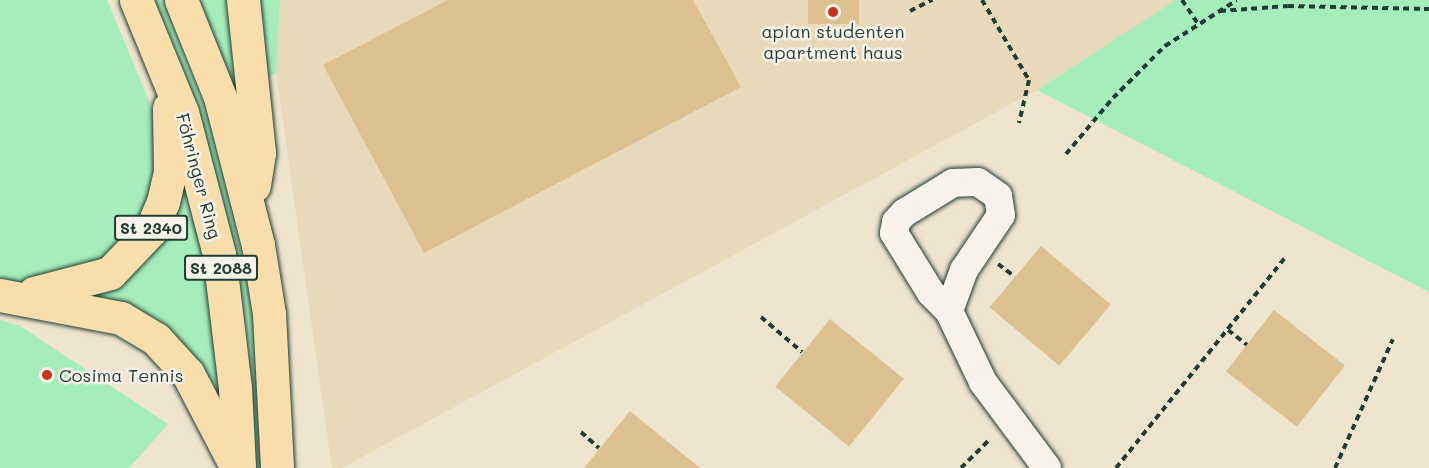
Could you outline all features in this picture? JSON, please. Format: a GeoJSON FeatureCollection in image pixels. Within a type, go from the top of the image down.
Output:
{"type":"FeatureCollection","features":[{"type":"Feature","properties":{"kind":"highway","name":"Föhringer Ring"},"geometry":{"type":"LineString","coordinates":[[136,0],[169,75],[200,173],[219,254],[235,388],[238,468]]}},
{"type":"Feature","properties":{"kind":"highway","name":"St 2088"},"geometry":{"type":"LineString","coordinates":[[181,0],[220,97],[250,211],[269,314],[277,468]]}},
{"type":"Feature","properties":{"kind":"highway"},"geometry":{"type":"LineString","coordinates":[[243,0],[259,153],[250,211]]}},
{"type":"Feature","properties":{"kind":"highway","name":"St 2340"},"geometry":{"type":"LineString","coordinates":[[9,296],[110,273],[151,230],[164,202],[170,172],[169,75]]}},
{"type":"Feature","properties":{"kind":"highway","name":"St 2340"},"geometry":{"type":"LineString","coordinates":[[9,296],[121,318],[156,339],[188,374],[238,468]]}},
{"type":"Feature","properties":{"kind":"street"},"geometry":{"type":"LineString","coordinates":[[949,311],[983,382],[1013,426],[1047,468]]}},
{"type":"Feature","properties":{"kind":"path"},"geometry":{"type":"LineString","coordinates":[[910,11],[932,0]]}},
{"type":"Feature","properties":{"kind":"path"},"geometry":{"type":"LineString","coordinates":[[982,0],[1029,80],[1019,123]]}},
{"type":"Feature","properties":{"kind":"path"},"geometry":{"type":"LineString","coordinates":[[1182,0],[1198,24]]}},
{"type":"Feature","properties":{"kind":"path"},"geometry":{"type":"LineString","coordinates":[[1066,154],[1113,98],[1165,46],[1237,0]]}},
{"type":"Feature","properties":{"kind":"path"},"geometry":{"type":"LineString","coordinates":[[1219,11],[1288,6],[1429,9]]}},
{"type":"Feature","properties":{"kind":"path"},"geometry":{"type":"LineString","coordinates":[[1116,468],[1285,258]]}},
{"type":"Feature","properties":{"kind":"path"},"geometry":{"type":"LineString","coordinates":[[998,263],[1015,277]]}},
{"type":"Feature","properties":{"kind":"path"},"geometry":{"type":"LineString","coordinates":[[761,317],[802,352]]}},
{"type":"Feature","properties":{"kind":"path"},"geometry":{"type":"LineString","coordinates":[[1228,330],[1247,345]]}},
{"type":"Feature","properties":{"kind":"path"},"geometry":{"type":"LineString","coordinates":[[1335,468],[1393,339]]}},
{"type":"Feature","properties":{"kind":"path"},"geometry":{"type":"LineString","coordinates":[[962,468],[990,438],[1013,426]]}},
{"type":"Feature","properties":{"kind":"path"},"geometry":{"type":"LineString","coordinates":[[581,432],[599,448]]}},
{"type":"Feature","properties":{"kind":"shaded area"},"geometry":{"type":"Polygon","coordinates":[[[280,0],[1176,0],[1037,90],[342,468],[332,468],[276,73],[280,0]]]}},
{"type":"Feature","properties":{"kind":"green space"},"geometry":{"type":"Polygon","coordinates":[[[0,0],[107,0],[150,103],[157,151],[148,209],[112,256],[17,285],[0,281],[0,0]]]}},
{"type":"Feature","properties":{"kind":"green space"},"geometry":{"type":"Polygon","coordinates":[[[150,0],[163,0],[212,127],[257,320],[263,468],[253,468],[253,389],[246,322],[231,255],[150,0]]]}},
{"type":"Feature","properties":{"kind":"green space"},"geometry":{"type":"Polygon","coordinates":[[[200,0],[280,0],[276,73],[234,98],[200,0]]]}},
{"type":"Feature","properties":{"kind":"green space"},"geometry":{"type":"Polygon","coordinates":[[[1176,0],[1429,0],[1429,292],[1037,90],[1176,0]]]}},
{"type":"Feature","properties":{"kind":"green space"},"geometry":{"type":"Polygon","coordinates":[[[187,181],[207,253],[224,396],[193,358],[98,302],[96,294],[142,267],[161,244],[175,216],[181,185],[187,181]]]}},
{"type":"Feature","properties":{"kind":"green space","name":"Cosima Tennis"},"geometry":{"type":"Polygon","coordinates":[[[0,320],[20,326],[168,424],[129,468],[0,468],[0,320]]]}},
{"type":"Feature","properties":{"kind":"building"},"geometry":{"type":"Polygon","coordinates":[[[448,0],[693,0],[741,87],[424,253],[323,65],[448,0]]]}},
{"type":"Feature","properties":{"kind":"building","name":"apian studenten apartment haus"},"geometry":{"type":"Polygon","coordinates":[[[808,0],[859,0],[859,24],[808,24],[808,0]]]}},
{"type":"Feature","properties":{"kind":"building"},"geometry":{"type":"Polygon","coordinates":[[[1041,246],[1111,304],[1059,366],[990,307],[1041,246]]]}},
{"type":"Feature","properties":{"kind":"building"},"geometry":{"type":"Polygon","coordinates":[[[1274,310],[1345,365],[1297,427],[1226,371],[1274,310]]]}},
{"type":"Feature","properties":{"kind":"building"},"geometry":{"type":"Polygon","coordinates":[[[830,319],[904,379],[849,446],[775,387],[830,319]]]}},
{"type":"Feature","properties":{"kind":"building"},"geometry":{"type":"Polygon","coordinates":[[[630,411],[700,468],[584,468],[630,411]]]}},
{"type":"Feature","properties":{"kind":"place","name":"apian studenten apartment haus"},"geometry":{"type":"Point","coordinates":[833,12]}},
{"type":"Feature","properties":{"kind":"place","name":"Cosima Tennis"},"geometry":{"type":"Point","coordinates":[47,375]}}]}
